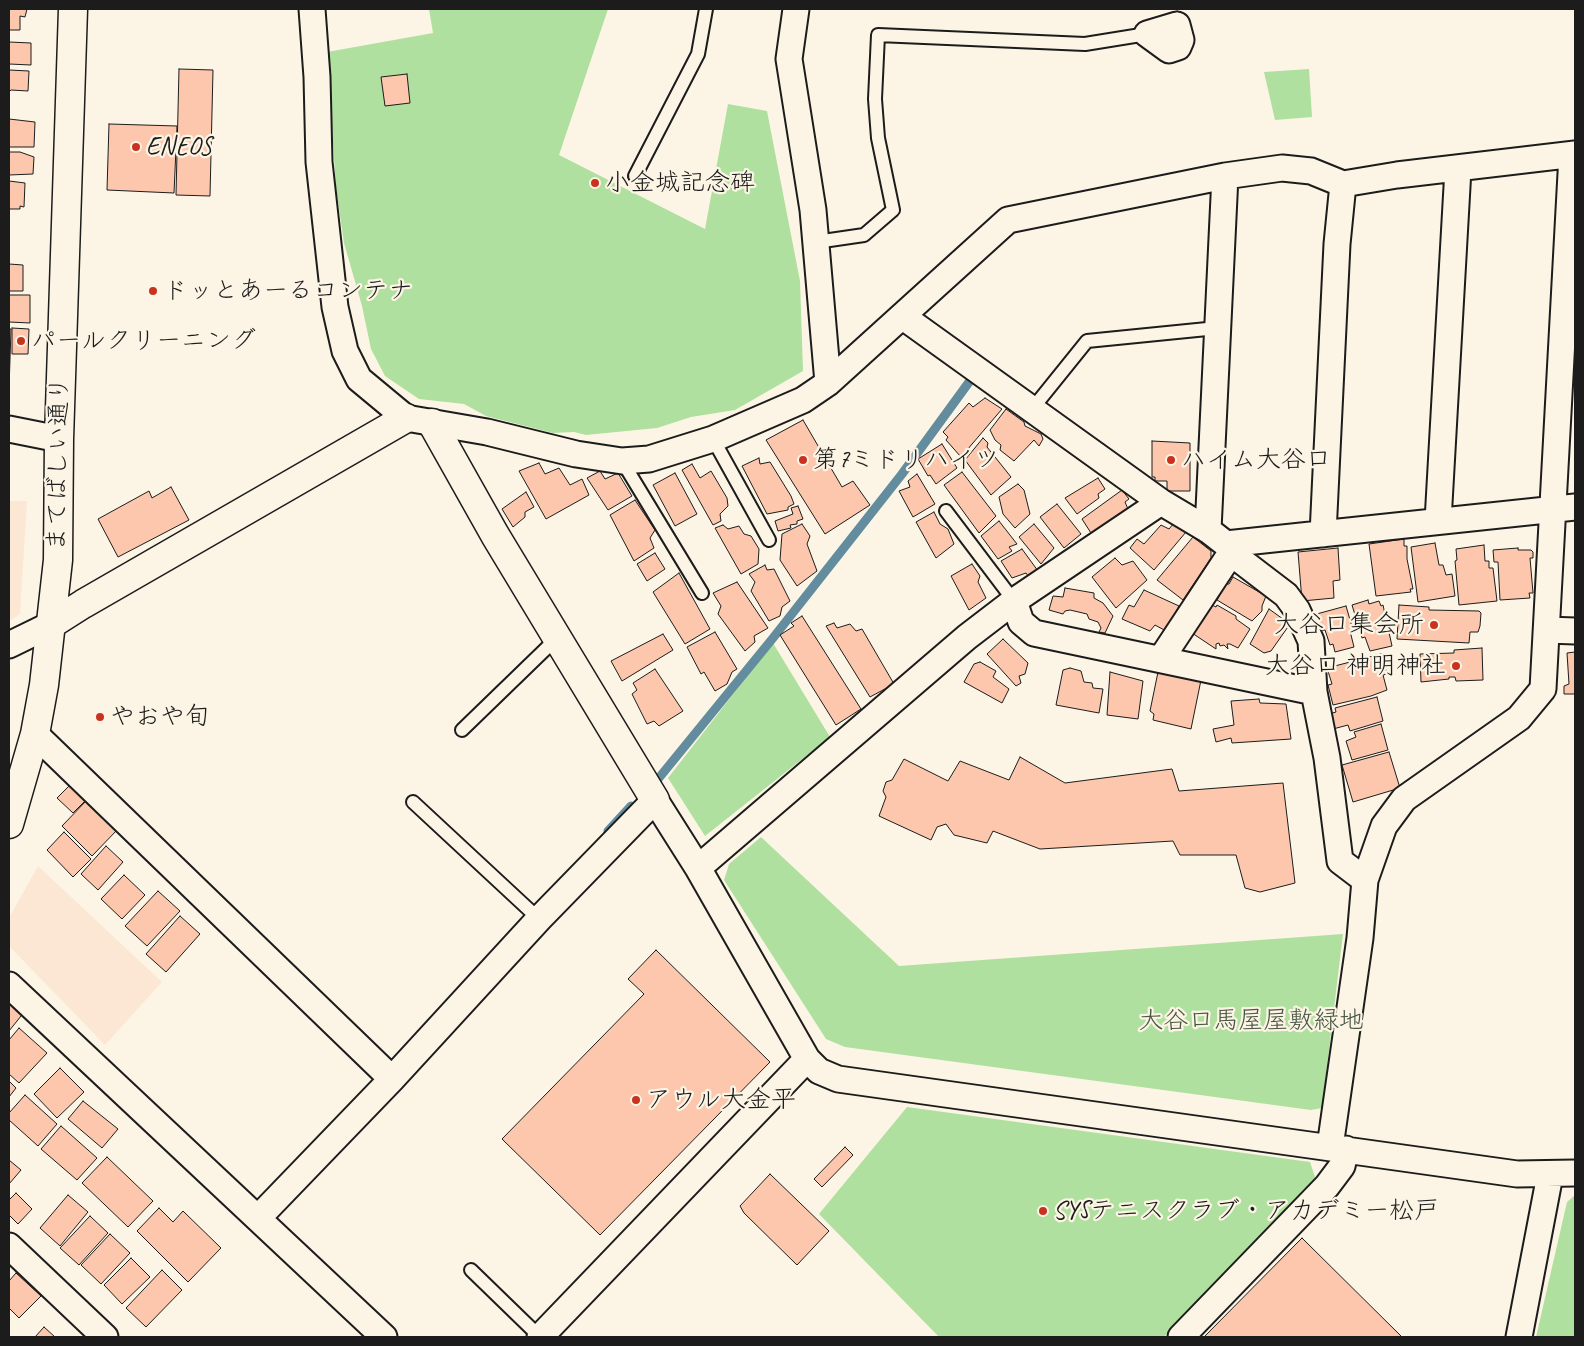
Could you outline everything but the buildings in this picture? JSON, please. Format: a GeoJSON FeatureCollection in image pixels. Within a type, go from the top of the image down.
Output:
{"type":"FeatureCollection","features":[{"type":"Feature","properties":{"kind":"street","name":"まてばしい通り"},"geometry":{"type":"LineString","coordinates":[[9,824],[35,734],[44,685],[58,560],[58,439],[73,9]]}},
{"type":"Feature","properties":{"kind":"street"},"geometry":{"type":"LineString","coordinates":[[312,9],[319,162],[334,308],[345,351],[359,379],[419,421],[557,638],[698,868],[808,1059],[819,1071],[838,1079],[1517,1174],[1575,1174]]}},
{"type":"Feature","properties":{"kind":"street"},"geometry":{"type":"LineString","coordinates":[[796,9],[789,58],[816,242],[828,383]]}},
{"type":"Feature","properties":{"kind":"street"},"geometry":{"type":"LineString","coordinates":[[9,645],[50,625],[83,604],[419,421],[487,432],[576,454],[622,461],[649,459],[713,439],[803,400],[828,383],[1008,220],[1225,176],[1282,168],[1311,171],[1343,184],[1397,175],[1574,154],[1564,509],[1547,630],[1543,689],[1519,718],[1404,799],[1384,826],[1365,880],[1338,1148],[1342,1166],[1327,1186],[1181,1337]]}},
{"type":"Feature","properties":{"kind":"street"},"geometry":{"type":"LineString","coordinates":[[1438,521],[1458,169]]}},
{"type":"Feature","properties":{"kind":"street"},"geometry":{"type":"LineString","coordinates":[[1161,659],[1222,542],[1217,328],[1225,176]]}},
{"type":"Feature","properties":{"kind":"street"},"geometry":{"type":"LineString","coordinates":[[1323,534],[1337,244],[1343,184]]}},
{"type":"Feature","properties":{"kind":"street"},"geometry":{"type":"LineString","coordinates":[[902,316],[1033,408],[1161,502],[1222,542],[1286,595],[1297,610],[1311,640],[1314,692],[1327,758],[1340,861],[1365,880]]}},
{"type":"Feature","properties":{"kind":"street"},"geometry":{"type":"LineString","coordinates":[[9,429],[58,439]]}},
{"type":"Feature","properties":{"kind":"street"},"geometry":{"type":"LineString","coordinates":[[698,868],[967,637],[1014,601],[1161,502]]}},
{"type":"Feature","properties":{"kind":"street"},"geometry":{"type":"LineString","coordinates":[[1222,542],[1323,534],[1564,509]]}},
{"type":"Feature","properties":{"kind":"street"},"geometry":{"type":"LineString","coordinates":[[1014,601],[1020,622],[1034,633],[1314,692]]}},
{"type":"Feature","properties":{"kind":"street"},"geometry":{"type":"LineString","coordinates":[[1547,630],[1575,631]]}},
{"type":"Feature","properties":{"kind":"street"},"geometry":{"type":"LineString","coordinates":[[35,734],[392,1079]]}},
{"type":"Feature","properties":{"kind":"street"},"geometry":{"type":"LineString","coordinates":[[258,1218],[392,1079],[539,919],[655,800]]}},
{"type":"Feature","properties":{"kind":"street"},"geometry":{"type":"LineString","coordinates":[[9,985],[384,1337]]}},
{"type":"Feature","properties":{"kind":"street"},"geometry":{"type":"LineString","coordinates":[[540,1337],[808,1059]]}},
{"type":"Feature","properties":{"kind":"street"},"geometry":{"type":"LineString","coordinates":[[1519,1337],[1550,1175]]}},
{"type":"Feature","properties":{"kind":"street"},"geometry":{"type":"LineString","coordinates":[[9,1246],[105,1337]]}},
{"type":"Feature","properties":{"kind":"lane"},"geometry":{"type":"LineString","coordinates":[[636,176],[698,54],[706,9]]}},
{"type":"Feature","properties":{"kind":"lane"},"geometry":{"type":"LineString","coordinates":[[816,242],[864,236],[893,210],[878,138],[875,99],[878,35],[1085,44],[1147,34]]}},
{"type":"Feature","properties":{"kind":"lane"},"geometry":{"type":"LineString","coordinates":[[1033,408],[1087,340],[1217,328]]}},
{"type":"Feature","properties":{"kind":"lane"},"geometry":{"type":"LineString","coordinates":[[713,439],[769,540]]}},
{"type":"Feature","properties":{"kind":"lane"},"geometry":{"type":"LineString","coordinates":[[622,461],[702,593]]}},
{"type":"Feature","properties":{"kind":"lane"},"geometry":{"type":"LineString","coordinates":[[946,511],[1014,601]]}},
{"type":"Feature","properties":{"kind":"lane"},"geometry":{"type":"LineString","coordinates":[[462,730],[557,638]]}},
{"type":"Feature","properties":{"kind":"lane"},"geometry":{"type":"LineString","coordinates":[[413,802],[539,919]]}},
{"type":"Feature","properties":{"kind":"lane"},"geometry":{"type":"LineString","coordinates":[[471,1270],[540,1337]]}},
{"type":"Feature","properties":{"kind":"shaded area"},"geometry":{"type":"Polygon","coordinates":[[[9,501],[27,501],[20,614],[9,621],[9,501]]]}},
{"type":"Feature","properties":{"kind":"shaded area"},"geometry":{"type":"Polygon","coordinates":[[[38,866],[162,982],[105,1045],[9,946],[9,918],[38,866]]]}},
{"type":"Feature","properties":{"kind":"green space"},"geometry":{"type":"Polygon","coordinates":[[[429,9],[608,9],[559,155],[705,229],[728,104],[767,111],[800,281],[803,371],[735,410],[691,417],[657,428],[586,435],[574,432],[553,433],[486,416],[464,404],[419,399],[385,376],[371,349],[362,306],[344,243],[336,188],[327,52],[433,33],[429,9]]]}},
{"type":"Feature","properties":{"kind":"green space"},"geometry":{"type":"Polygon","coordinates":[[[1309,69],[1312,117],[1275,120],[1264,72],[1309,69]]]}},
{"type":"Feature","properties":{"kind":"green space"},"geometry":{"type":"Polygon","coordinates":[[[773,643],[830,737],[705,836],[668,778],[773,643]]]}},
{"type":"Feature","properties":{"kind":"green space","name":"大谷口馬屋屋敷緑地"},"geometry":{"type":"Polygon","coordinates":[[[761,837],[899,966],[1343,934],[1322,1108],[1311,1110],[845,1047],[826,1039],[724,880],[729,864],[761,837]]]}},
{"type":"Feature","properties":{"kind":"green space"},"geometry":{"type":"Polygon","coordinates":[[[907,1107],[1310,1162],[1316,1180],[1164,1337],[939,1337],[819,1214],[907,1107]]]}},
{"type":"Feature","properties":{"kind":"green space"},"geometry":{"type":"Polygon","coordinates":[[[1575,1195],[1575,1337],[1536,1337],[1567,1202],[1575,1195]]]}},
{"type":"Feature","properties":{"kind":"waterway"},"geometry":{"type":"LineString","coordinates":[[654,784],[773,638],[902,474],[972,378]]}},
{"type":"Feature","properties":{"kind":"waterway"},"geometry":{"type":"LineString","coordinates":[[608,831],[631,806]]}},
{"type":"Feature","properties":{"kind":"place","name":"ENEOS"},"geometry":{"type":"Point","coordinates":[136,147]}},
{"type":"Feature","properties":{"kind":"place","name":"小金城記念碑"},"geometry":{"type":"Point","coordinates":[595,183]}},
{"type":"Feature","properties":{"kind":"place","name":"ドッとあーるコンテナ"},"geometry":{"type":"Point","coordinates":[153,291]}},
{"type":"Feature","properties":{"kind":"place","name":"パールクリーニング"},"geometry":{"type":"Point","coordinates":[21,341]}},
{"type":"Feature","properties":{"kind":"place","name":"第7ミドリハイツ"},"geometry":{"type":"Point","coordinates":[803,460]}},
{"type":"Feature","properties":{"kind":"place","name":"ハイム大谷口"},"geometry":{"type":"Point","coordinates":[1171,460]}},
{"type":"Feature","properties":{"kind":"place","name":"大谷口集会所"},"geometry":{"type":"Point","coordinates":[1434,625]}},
{"type":"Feature","properties":{"kind":"place","name":"大谷口 神明神社"},"geometry":{"type":"Point","coordinates":[1456,666]}},
{"type":"Feature","properties":{"kind":"place","name":"やおや旬"},"geometry":{"type":"Point","coordinates":[100,717]}},
{"type":"Feature","properties":{"kind":"place","name":"アウル大金平"},"geometry":{"type":"Point","coordinates":[636,1100]}},
{"type":"Feature","properties":{"kind":"place","name":"SYSテニスクラブ・アカデミー松戸"},"geometry":{"type":"Point","coordinates":[1043,1211]}}]}
